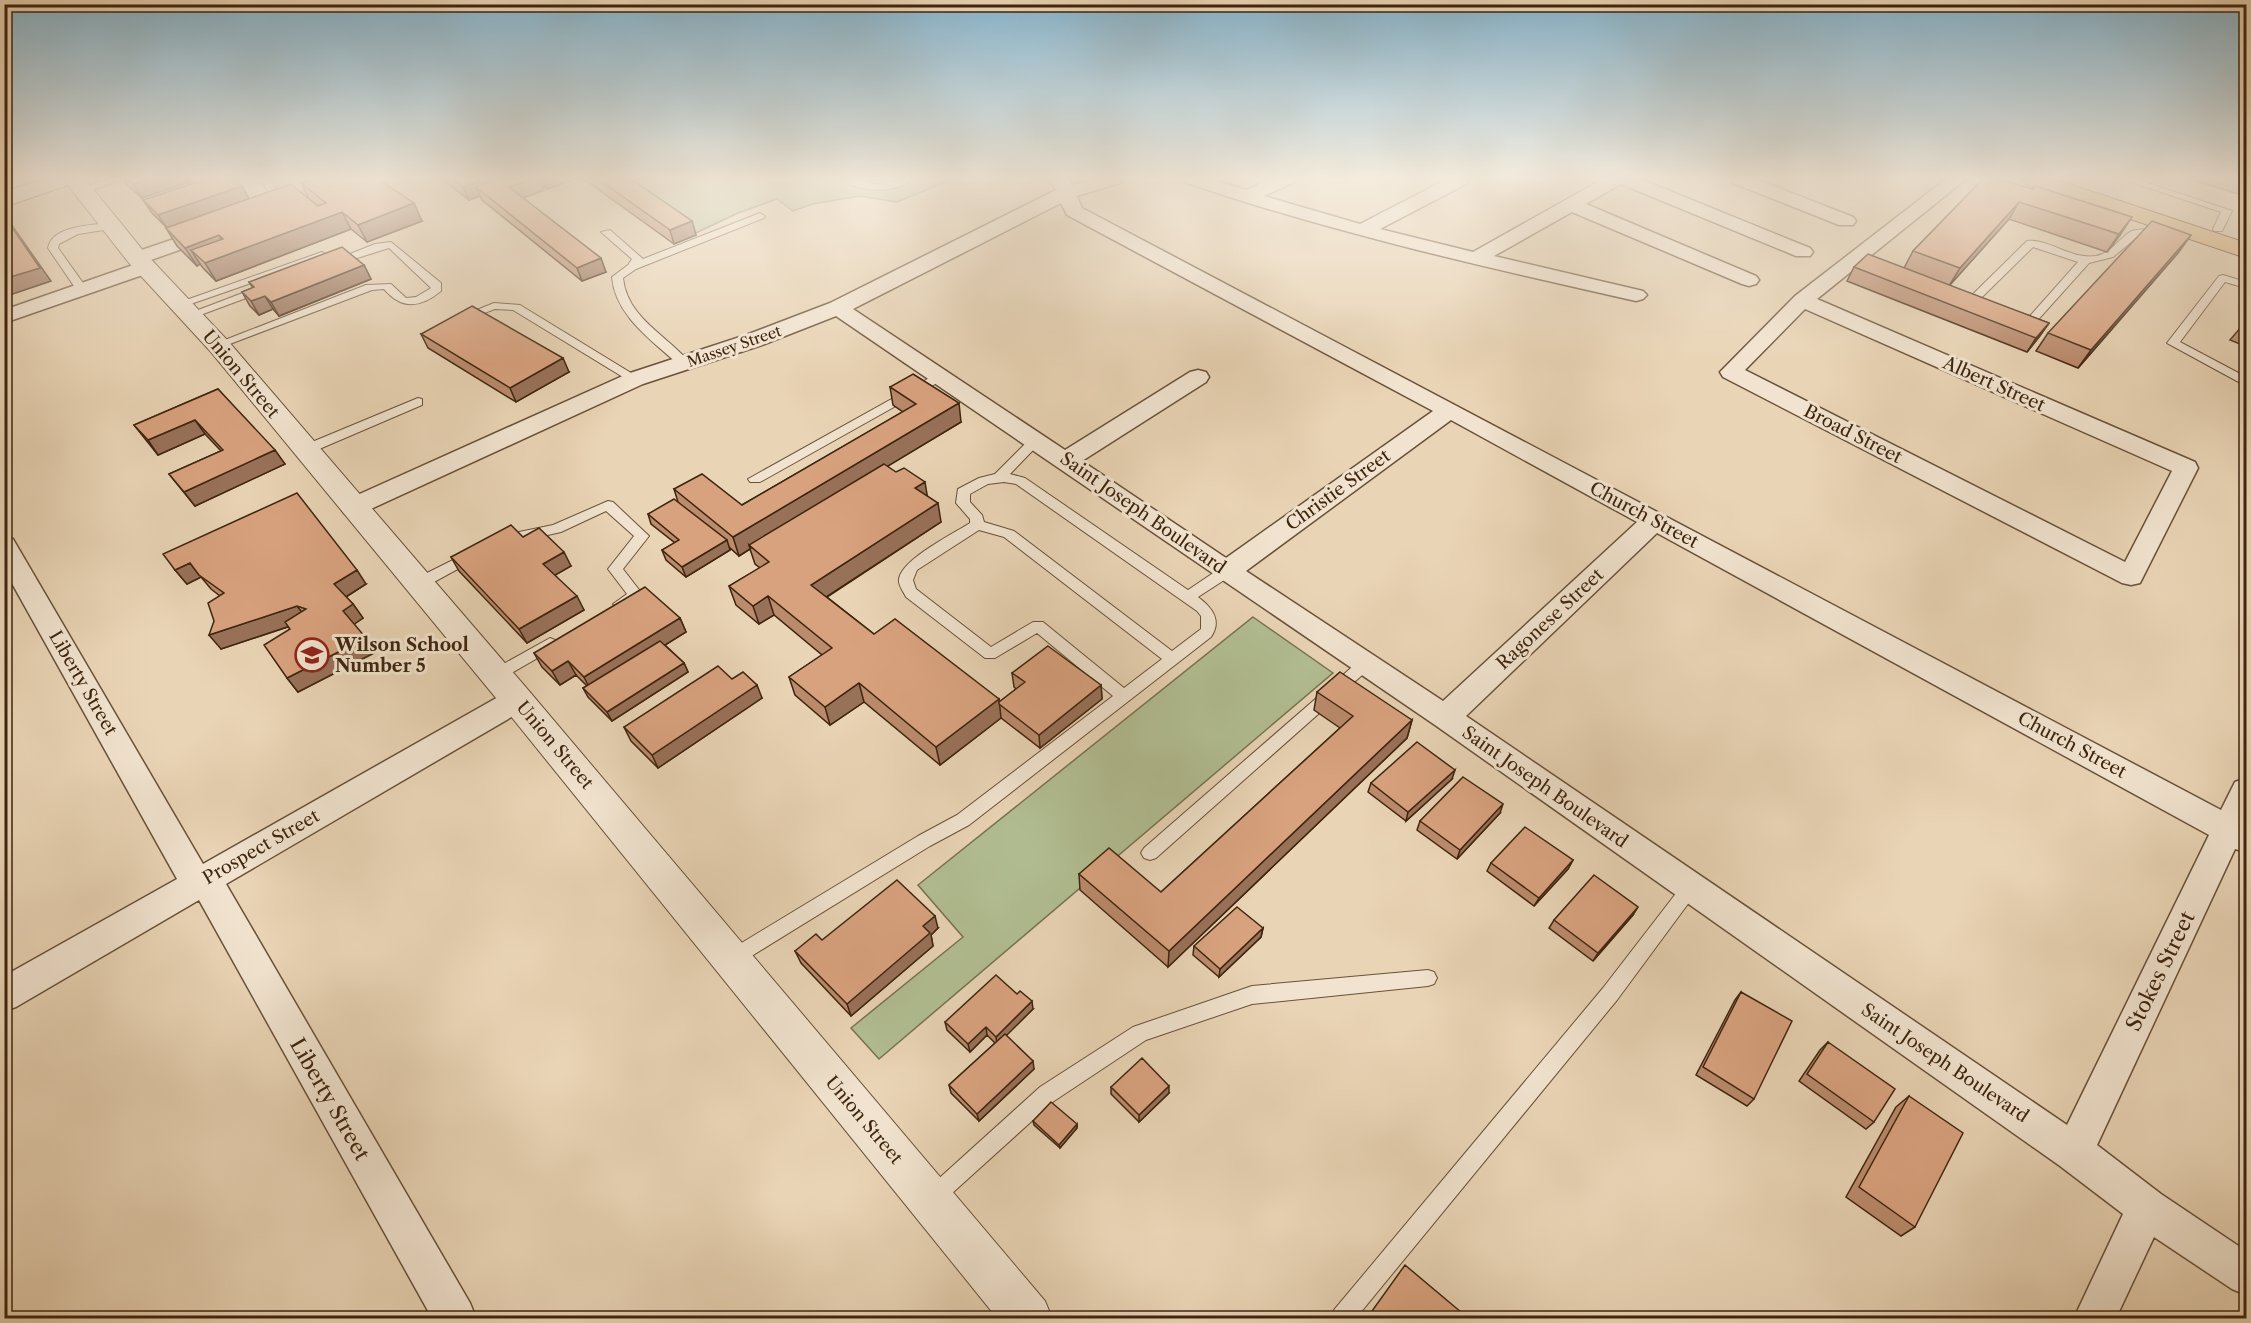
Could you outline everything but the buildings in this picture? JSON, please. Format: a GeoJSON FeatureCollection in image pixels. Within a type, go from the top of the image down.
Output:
{"type":"FeatureCollection","features":[{"type":"Feature","properties":{"kind":"highway"},"geometry":{"type":"LineString","coordinates":[[2216,241],[2247,251]]}},
{"type":"Feature","properties":{"kind":"street","name":"Union Street"},"geometry":{"type":"LineString","coordinates":[[124,241],[218,345],[506,688],[1028,1318]]}},
{"type":"Feature","properties":{"kind":"street"},"geometry":{"type":"LineString","coordinates":[[4,316],[82,290],[192,241]]}},
{"type":"Feature","properties":{"kind":"street","name":"Massey Street"},"geometry":{"type":"LineString","coordinates":[[353,507],[635,380],[754,340],[838,308],[961,241]]}},
{"type":"Feature","properties":{"kind":"street","name":"Church Street"},"geometry":{"type":"LineString","coordinates":[[1130,241],[1450,410],[2237,834]]}},
{"type":"Feature","properties":{"kind":"street"},"geometry":{"type":"LineString","coordinates":[[1409,241],[1636,295]]}},
{"type":"Feature","properties":{"kind":"street"},"geometry":{"type":"LineString","coordinates":[[1476,258],[1506,241]]}},
{"type":"Feature","properties":{"kind":"street"},"geometry":{"type":"LineString","coordinates":[[1656,241],[1749,280]]}},
{"type":"Feature","properties":{"kind":"street"},"geometry":{"type":"LineString","coordinates":[[1776,241],[1803,252]]}},
{"type":"Feature","properties":{"kind":"street","name":"Broad Street"},"geometry":{"type":"LineString","coordinates":[[1884,241],[1866,256],[1802,300],[1731,372],[2131,576],[2186,468]]}},
{"type":"Feature","properties":{"kind":"street","name":"Albert Street"},"geometry":{"type":"LineString","coordinates":[[1802,300],[2186,468]]}},
{"type":"Feature","properties":{"kind":"street","name":"Saint Joseph Boulevard"},"geometry":{"type":"LineString","coordinates":[[838,308],[1445,717],[2074,1152],[2147,1208],[2247,1275]]}},
{"type":"Feature","properties":{"kind":"street"},"geometry":{"type":"LineString","coordinates":[[1066,460],[1198,377]]}},
{"type":"Feature","properties":{"kind":"street","name":"Christie Street"},"geometry":{"type":"LineString","coordinates":[[1227,571],[1450,410]]}},
{"type":"Feature","properties":{"kind":"street","name":"Ragonese Street"},"geometry":{"type":"LineString","coordinates":[[1445,717],[1654,521]]}},
{"type":"Feature","properties":{"kind":"street","name":"Liberty Street"},"geometry":{"type":"LineString","coordinates":[[4,545],[455,1318]]}},
{"type":"Feature","properties":{"kind":"street","name":"Prospect Street"},"geometry":{"type":"LineString","coordinates":[[4,995],[201,882],[506,688]]}},
{"type":"Feature","properties":{"kind":"street","name":"Stokes Street"},"geometry":{"type":"LineString","coordinates":[[2074,1152],[2237,834],[2247,791]]}},
{"type":"Feature","properties":{"kind":"street"},"geometry":{"type":"LineString","coordinates":[[2095,1318],[2147,1208]]}},
{"type":"Feature","properties":{"kind":"lane"},"geometry":{"type":"LineString","coordinates":[[57,241],[53,248],[82,290]]}},
{"type":"Feature","properties":{"kind":"lane"},"geometry":{"type":"LineString","coordinates":[[617,241],[638,258],[632,267]]}},
{"type":"Feature","properties":{"kind":"lane"},"geometry":{"type":"LineString","coordinates":[[684,363],[632,314],[621,298],[616,284],[617,277],[632,267],[698,241]]}},
{"type":"Feature","properties":{"kind":"lane"},"geometry":{"type":"LineString","coordinates":[[1974,298],[2031,243],[2085,261],[2110,256],[2120,251],[2122,241]]}},
{"type":"Feature","properties":{"kind":"lane"},"geometry":{"type":"LineString","coordinates":[[185,310],[385,244],[396,248],[437,285],[433,293],[406,301],[400,300],[387,286],[370,287],[218,345]]}},
{"type":"Feature","properties":{"kind":"lane"},"geometry":{"type":"LineString","coordinates":[[185,310],[340,249]]}},
{"type":"Feature","properties":{"kind":"lane"},"geometry":{"type":"LineString","coordinates":[[2004,309],[2032,321],[2085,261]]}},
{"type":"Feature","properties":{"kind":"lane"},"geometry":{"type":"LineString","coordinates":[[2247,285],[2223,278],[2173,343],[2230,371],[2247,382]]}},
{"type":"Feature","properties":{"kind":"lane"},"geometry":{"type":"LineString","coordinates":[[456,321],[494,306],[516,306],[635,380]]}},
{"type":"Feature","properties":{"kind":"lane"},"geometry":{"type":"LineString","coordinates":[[755,479],[940,376]]}},
{"type":"Feature","properties":{"kind":"lane"},"geometry":{"type":"LineString","coordinates":[[305,450],[418,402]]}},
{"type":"Feature","properties":{"kind":"lane"},"geometry":{"type":"LineString","coordinates":[[1000,477],[1036,440]]}},
{"type":"Feature","properties":{"kind":"lane"},"geometry":{"type":"LineString","coordinates":[[731,959],[924,841],[963,820],[1172,659],[1210,627],[1208,615],[1202,607],[1020,481],[1000,477],[988,479],[963,492],[961,498],[977,518],[977,525]]}},
{"type":"Feature","properties":{"kind":"lane"},"geometry":{"type":"LineString","coordinates":[[418,584],[490,546],[556,529],[608,505],[642,536],[615,569],[636,596],[606,613]]}},
{"type":"Feature","properties":{"kind":"lane"},"geometry":{"type":"LineString","coordinates":[[1124,696],[1038,626],[990,654],[911,593],[906,585],[905,577],[912,567],[977,525],[995,528],[1009,534],[1172,659]]}},
{"type":"Feature","properties":{"kind":"lane"},"geometry":{"type":"LineString","coordinates":[[1186,598],[1227,571]]}},
{"type":"Feature","properties":{"kind":"lane"},"geometry":{"type":"LineString","coordinates":[[506,688],[566,635]]}},
{"type":"Feature","properties":{"kind":"lane"},"geometry":{"type":"LineString","coordinates":[[1150,853],[1364,664]]}},
{"type":"Feature","properties":{"kind":"lane"},"geometry":{"type":"LineString","coordinates":[[1342,1318],[1610,994],[1690,888]]}},
{"type":"Feature","properties":{"kind":"lane"},"geometry":{"type":"LineString","coordinates":[[930,1200],[1047,1094],[1140,1033],[1252,995],[1428,978]]}},
{"type":"Feature","properties":{"kind":"green space"},"geometry":{"type":"Polygon","coordinates":[[[1253,617],[1333,673],[879,1059],[851,1028],[963,937],[918,885],[1253,617]]]}},
{"type":"Feature","properties":{"kind":"place","name":"Wilson School Number 5"},"geometry":{"type":"Point","coordinates":[312,655]}}]}
